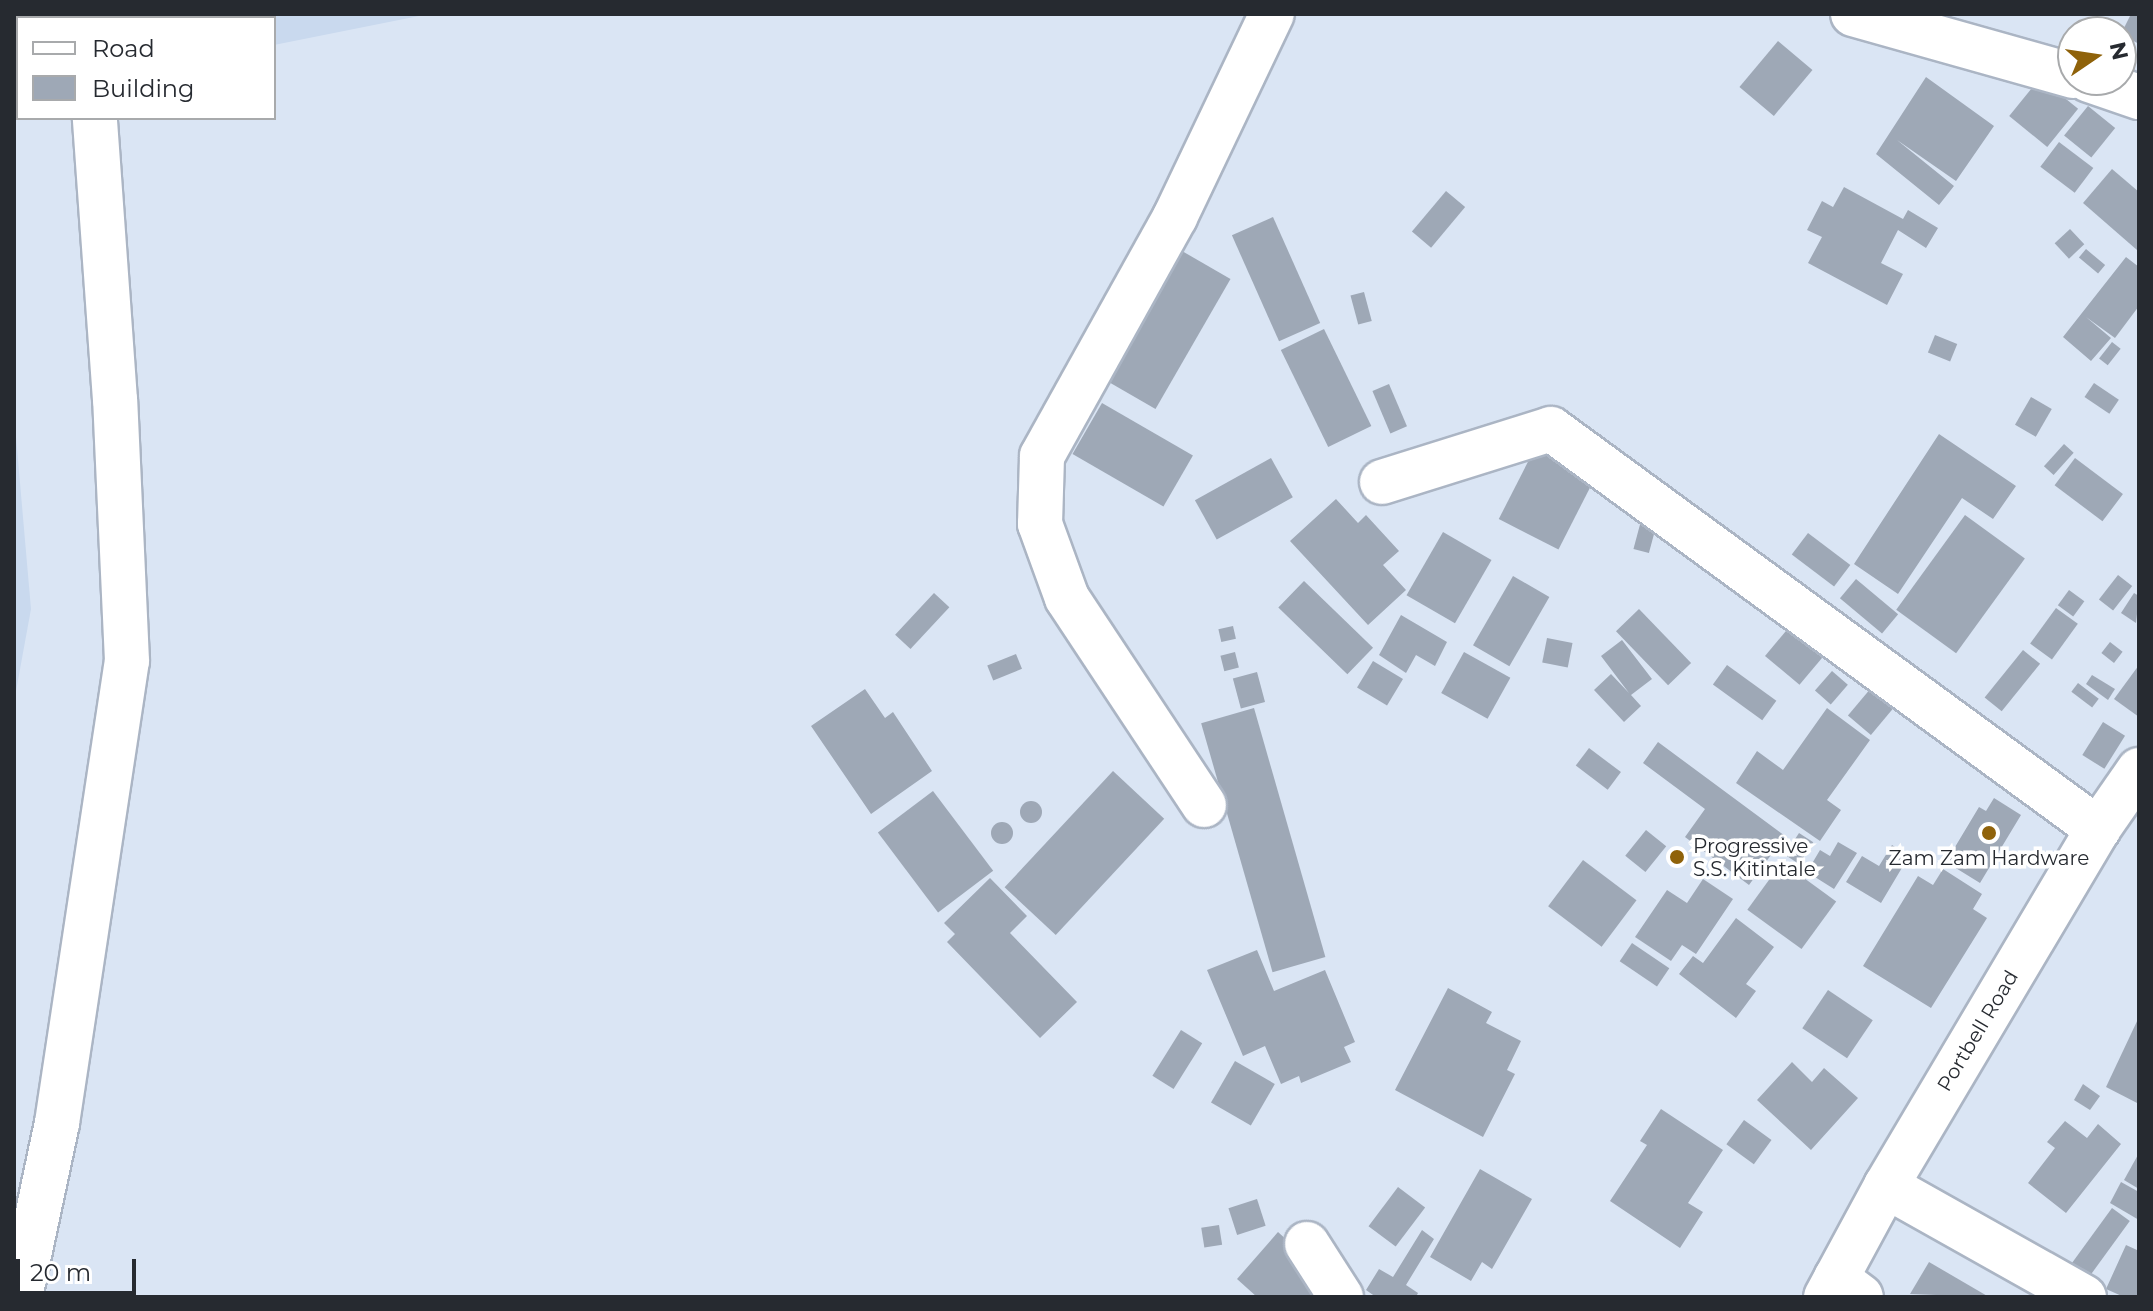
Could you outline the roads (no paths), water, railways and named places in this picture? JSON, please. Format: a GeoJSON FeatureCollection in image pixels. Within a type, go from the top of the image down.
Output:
{"type":"FeatureCollection","features":[{"type":"Feature","properties":{"kind":"street"},"geometry":{"type":"LineString","coordinates":[[1204,805],[1067,598],[1040,524],[1042,456],[1175,217],[1272,14]]}},
{"type":"Feature","properties":{"kind":"street"},"geometry":{"type":"LineString","coordinates":[[1853,14],[2057,71]]}},
{"type":"Feature","properties":{"kind":"street"},"geometry":{"type":"LineString","coordinates":[[20,1297],[57,1123],[127,661],[115,400],[95,120]]}},
{"type":"Feature","properties":{"kind":"street"},"geometry":{"type":"LineString","coordinates":[[1382,482],[1551,429],[2098,829]]}},
{"type":"Feature","properties":{"kind":"street","name":"Portbell Road"},"geometry":{"type":"LineString","coordinates":[[1841,1291],[1886,1186],[2098,829],[2139,770]]}},
{"type":"Feature","properties":{"kind":"street"},"geometry":{"type":"LineString","coordinates":[[1886,1186],[2084,1297]]}},
{"type":"Feature","properties":{"kind":"street"},"geometry":{"type":"LineString","coordinates":[[1307,1244],[1341,1297]]}},
{"type":"Feature","properties":{"kind":"place","name":"Zam Zam Hardware"},"geometry":{"type":"Point","coordinates":[1989,833]}},
{"type":"Feature","properties":{"kind":"place","name":"Progressive S.S. Kitintale"},"geometry":{"type":"Point","coordinates":[1677,857]}}]}
